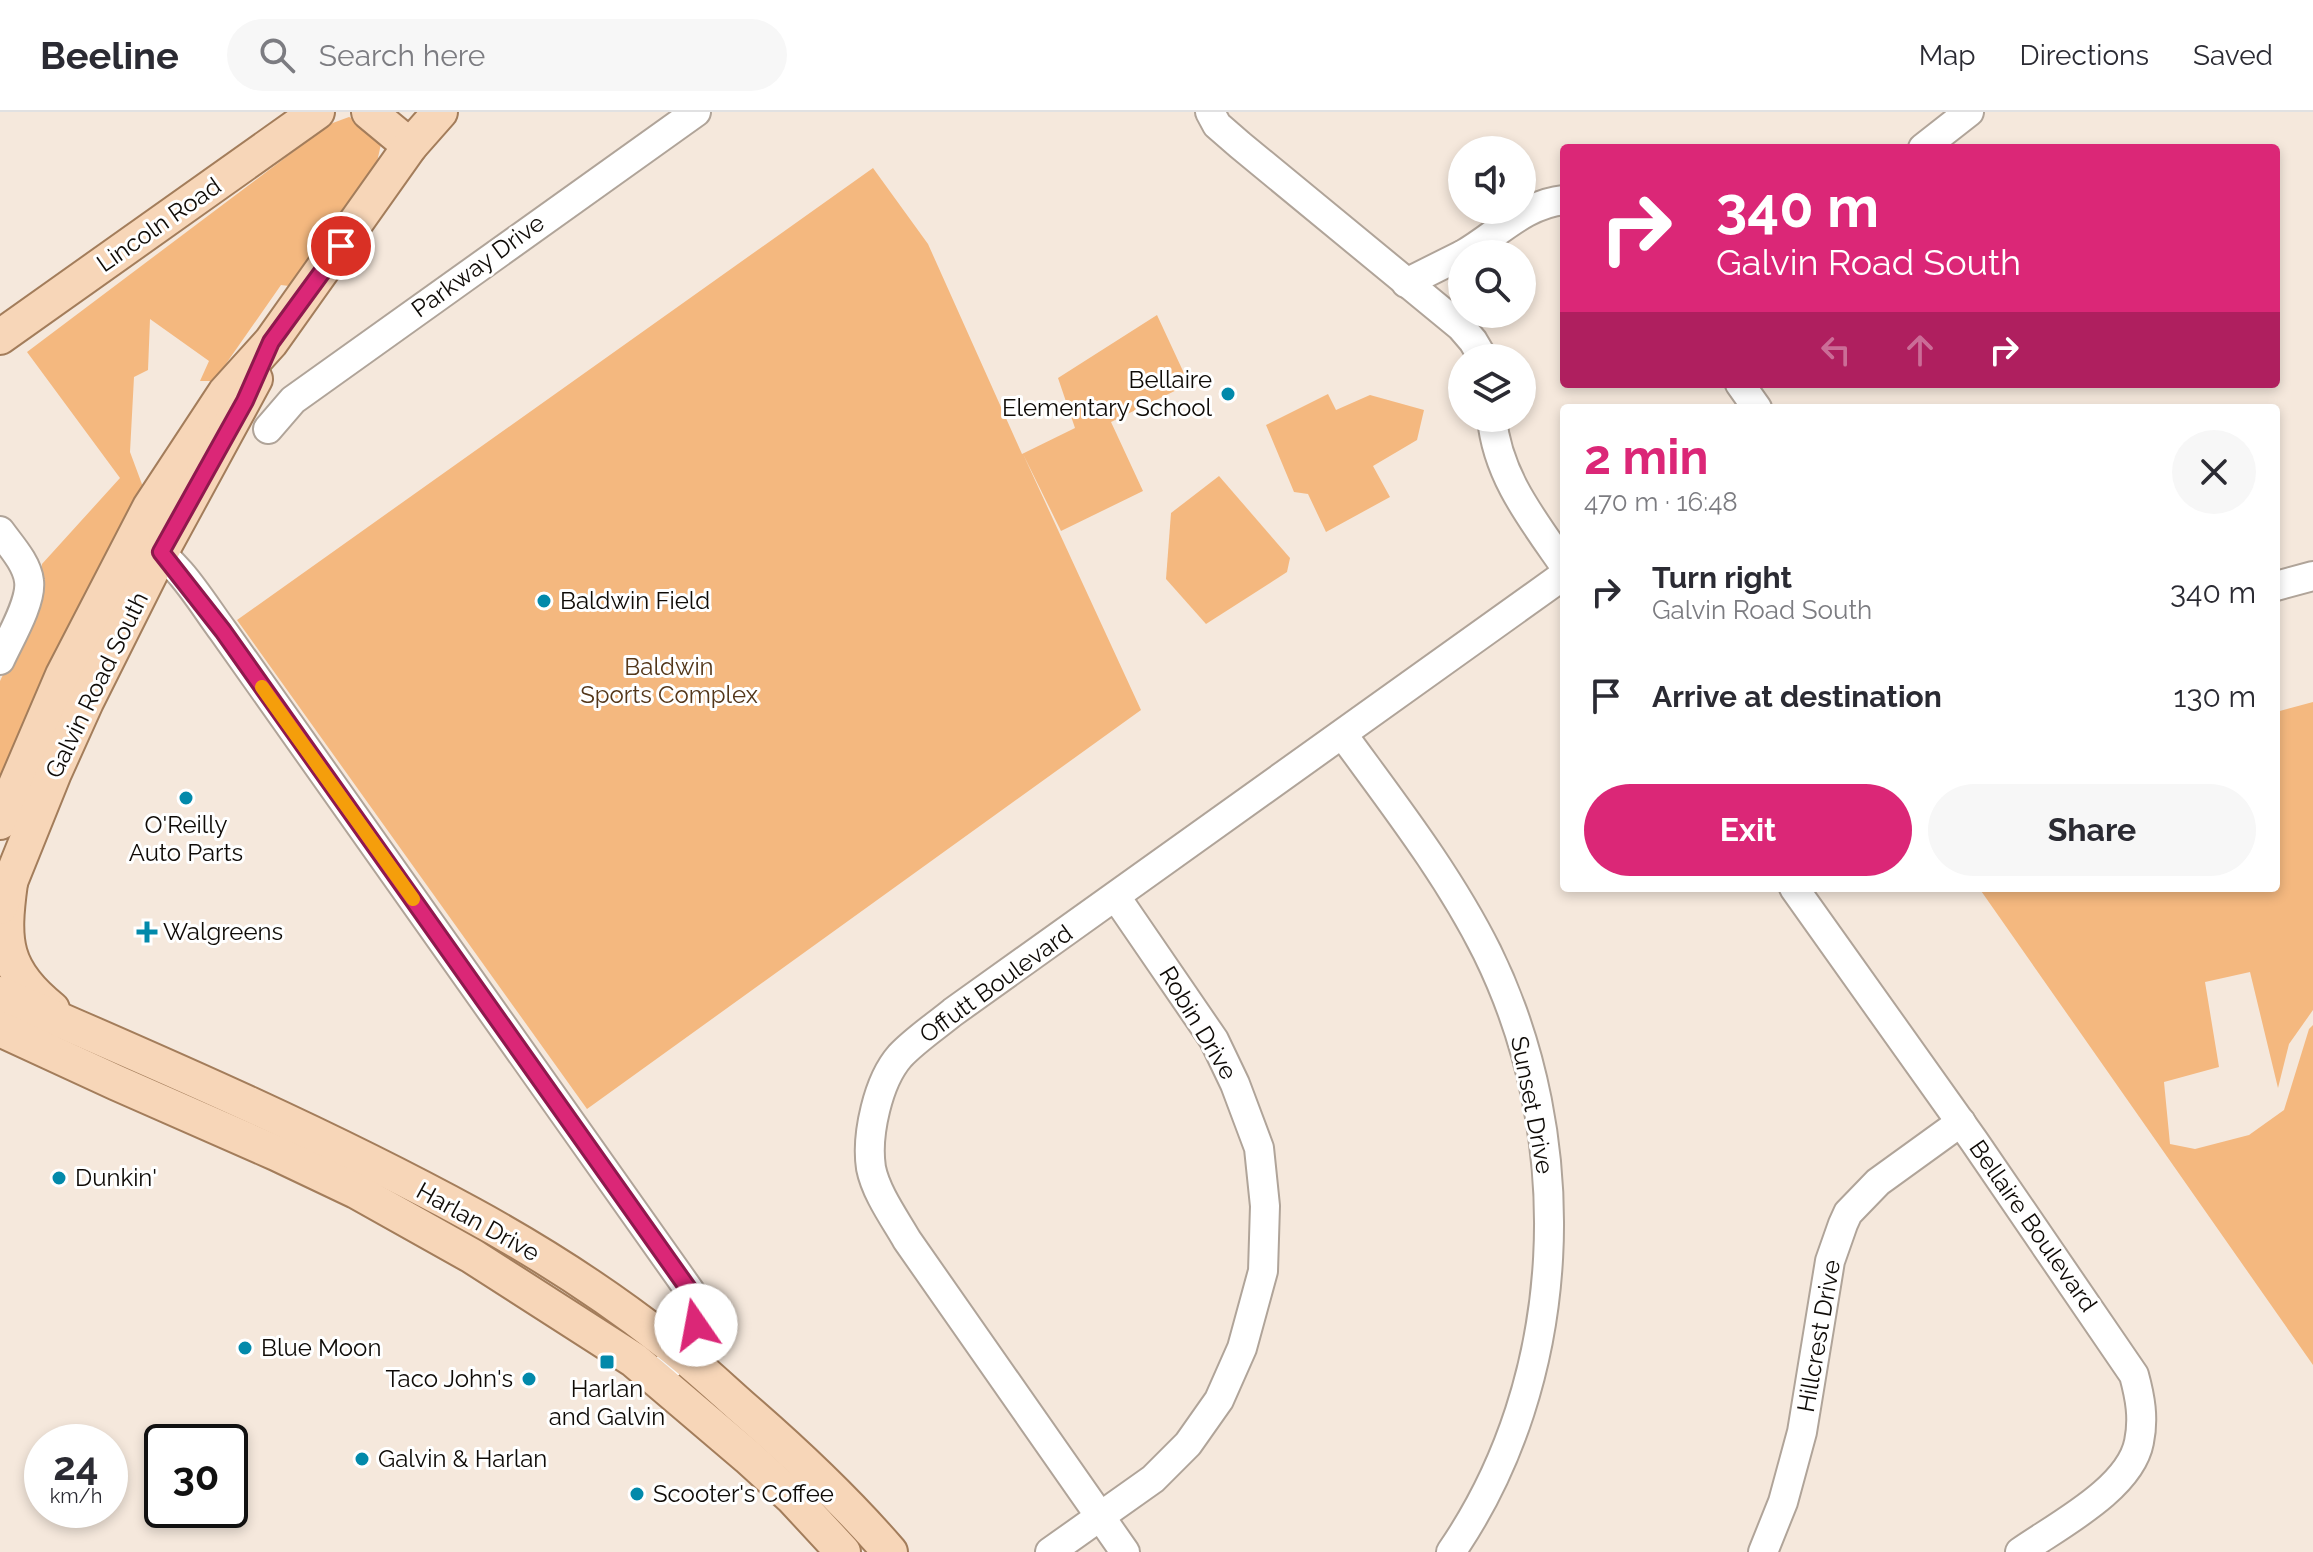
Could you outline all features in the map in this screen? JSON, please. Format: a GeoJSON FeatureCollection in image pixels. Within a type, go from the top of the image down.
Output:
{"type":"FeatureCollection","features":[{"type":"Feature","properties":{"kind":"main road","name":"Lincoln Road"},"geometry":{"type":"LineString","coordinates":[[0,337],[317,112]]}},
{"type":"Feature","properties":{"kind":"main road"},"geometry":{"type":"LineString","coordinates":[[369,112],[410,146]]}},
{"type":"Feature","properties":{"kind":"main road","name":"Galvin Road South"},"geometry":{"type":"LineString","coordinates":[[89,1033],[35,996],[15,970],[8,954],[5,934],[5,894],[148,544],[177,463],[225,393],[271,342],[410,146],[440,112]]}},
{"type":"Feature","properties":{"kind":"main road","name":"Galvin Road South"},"geometry":{"type":"LineString","coordinates":[[0,822],[63,675],[148,544]]}},
{"type":"Feature","properties":{"kind":"main road","name":"Harlan Drive"},"geometry":{"type":"LineString","coordinates":[[0,994],[230,1095],[472,1215],[588,1287],[679,1352],[779,1439],[890,1552]]}},
{"type":"Feature","properties":{"kind":"main road","name":"Harlan Drive"},"geometry":{"type":"LineString","coordinates":[[0,1029],[276,1153],[419,1225],[582,1325],[657,1380],[793,1498],[843,1552]]}},
{"type":"Feature","properties":{"kind":"street","name":"Parkway Drive"},"geometry":{"type":"LineString","coordinates":[[268,429],[293,400],[696,112]]}},
{"type":"Feature","properties":{"kind":"street"},"geometry":{"type":"LineString","coordinates":[[1210,112],[1217,125],[1461,327],[1475,344]]}},
{"type":"Feature","properties":{"kind":"street"},"geometry":{"type":"LineString","coordinates":[[1928,144],[1969,112]]}},
{"type":"Feature","properties":{"kind":"street"},"geometry":{"type":"LineString","coordinates":[[1484,240],[1532,208],[1560,200]]}},
{"type":"Feature","properties":{"kind":"street"},"geometry":{"type":"LineString","coordinates":[[1406,283],[1448,262]]}},
{"type":"Feature","properties":{"kind":"street"},"geometry":{"type":"LineString","coordinates":[[1495,432],[1507,478],[1560,559]]}},
{"type":"Feature","properties":{"kind":"street"},"geometry":{"type":"LineString","coordinates":[[0,531],[22,561],[30,580],[28,598],[0,660]]}},
{"type":"Feature","properties":{"kind":"street"},"geometry":{"type":"LineString","coordinates":[[148,544],[223,631],[692,1294],[699,1310],[696,1325],[657,1380]]}},
{"type":"Feature","properties":{"kind":"street"},"geometry":{"type":"LineString","coordinates":[[2280,585],[2313,576]]}},
{"type":"Feature","properties":{"kind":"street","name":"Offutt Boulevard"},"geometry":{"type":"LineString","coordinates":[[1125,1552],[907,1240],[887,1205],[871,1168],[879,1092],[900,1057],[953,1012],[1560,578]]}},
{"type":"Feature","properties":{"kind":"street","name":"Sunset Drive"},"geometry":{"type":"LineString","coordinates":[[1343,735],[1436,865],[1487,953],[1507,998],[1525,1052],[1541,1121],[1550,1197],[1547,1275],[1538,1343],[1525,1396],[1504,1458],[1470,1525],[1451,1552]]}},
{"type":"Feature","properties":{"kind":"street","name":"Bellaire Boulevard"},"geometry":{"type":"LineString","coordinates":[[1797,892],[1961,1122],[2134,1375],[2142,1408],[2139,1444],[2126,1471],[2101,1497],[2020,1552]]}},
{"type":"Feature","properties":{"kind":"street","name":"Robin Drive"},"geometry":{"type":"LineString","coordinates":[[1050,1552],[1153,1479],[1188,1444],[1219,1400],[1242,1348],[1263,1271],[1265,1206],[1259,1148],[1235,1084],[1214,1040],[1116,897]]}},
{"type":"Feature","properties":{"kind":"street","name":"Hillcrest Drive"},"geometry":{"type":"LineString","coordinates":[[1763,1552],[1783,1502],[1802,1432],[1830,1261],[1843,1224],[1855,1205],[1878,1182],[1961,1122]]}},
{"type":"Feature","properties":{"kind":"green space"},"geometry":{"type":"Polygon","coordinates":[[[349,117],[374,127],[381,144],[377,162],[289,286],[281,285],[214,381],[200,381],[209,361],[150,319],[148,370],[134,377],[130,452],[146,495],[0,796],[0,681],[41,595],[42,564],[120,478],[27,352],[330,124],[349,117]]]}},
{"type":"Feature","properties":{"kind":"green space","name":"Baldwin Sports Complex"},"geometry":{"type":"Polygon","coordinates":[[[873,168],[928,244],[1022,454],[1075,428],[1058,378],[1157,315],[1189,384],[1111,422],[1143,491],[1061,531],[1023,454],[1141,710],[587,1109],[237,620],[873,168]]]}},
{"type":"Feature","properties":{"kind":"green space"},"geometry":{"type":"Polygon","coordinates":[[[1328,394],[1336,410],[1370,395],[1424,410],[1417,440],[1373,466],[1390,497],[1326,532],[1308,494],[1294,492],[1266,425],[1328,394]]]}},
{"type":"Feature","properties":{"kind":"green space"},"geometry":{"type":"Polygon","coordinates":[[[1219,476],[1290,558],[1287,572],[1206,624],[1166,579],[1171,513],[1219,476]]]}},
{"type":"Feature","properties":{"kind":"green space"},"geometry":{"type":"Polygon","coordinates":[[[2313,702],[2313,1010],[2289,1044],[2278,1088],[2250,972],[2205,982],[2219,1067],[2164,1082],[2170,1144],[2195,1149],[2249,1135],[2284,1110],[2309,1029],[2313,1025],[2313,1365],[1982,892],[2280,892],[2280,711],[2313,702]]]}},
{"type":"Feature","properties":{"kind":"slow traffic"},"geometry":{"type":"LineString","coordinates":[[262,687],[413,899]]}},
{"type":"Feature","properties":{"kind":"place","name":"Bellaire Elementary School"},"geometry":{"type":"Point","coordinates":[1228,394]}},
{"type":"Feature","properties":{"kind":"place","name":"Baldwin Field"},"geometry":{"type":"Point","coordinates":[544,601]}},
{"type":"Feature","properties":{"kind":"place","name":"O'Reilly Auto Parts"},"geometry":{"type":"Point","coordinates":[186,798]}},
{"type":"Feature","properties":{"kind":"place","name":"Walgreens"},"geometry":{"type":"Point","coordinates":[147,932]}},
{"type":"Feature","properties":{"kind":"place","name":"Dunkin'"},"geometry":{"type":"Point","coordinates":[59,1178]}},
{"type":"Feature","properties":{"kind":"place","name":"Blue Moon"},"geometry":{"type":"Point","coordinates":[245,1348]}},
{"type":"Feature","properties":{"kind":"place","name":"Harlan and Galvin"},"geometry":{"type":"Point","coordinates":[607,1362]}},
{"type":"Feature","properties":{"kind":"place","name":"Taco John's"},"geometry":{"type":"Point","coordinates":[529,1379]}},
{"type":"Feature","properties":{"kind":"place","name":"Galvin & Harlan"},"geometry":{"type":"Point","coordinates":[362,1459]}},
{"type":"Feature","properties":{"kind":"place","name":"Scooter's Coffee"},"geometry":{"type":"Point","coordinates":[637,1494]}},
{"type":"Feature","properties":{"kind":"route"},"geometry":{"type":"LineString","coordinates":[[341,246],[271,342],[245,401],[161,552],[223,631],[692,1294],[699,1310],[696,1325]]}}]}
